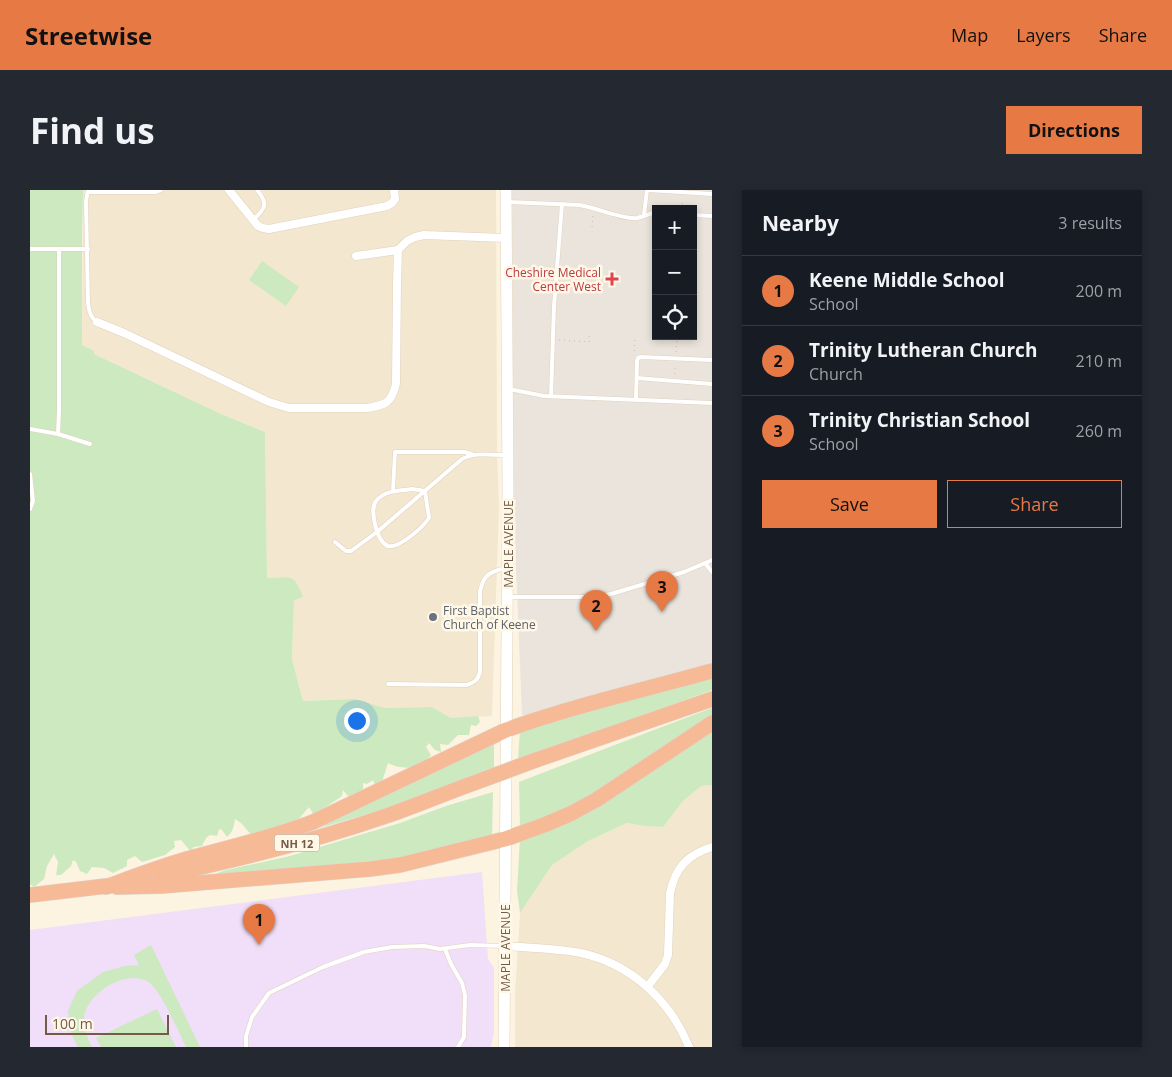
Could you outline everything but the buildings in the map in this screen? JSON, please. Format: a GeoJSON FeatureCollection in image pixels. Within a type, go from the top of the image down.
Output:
{"type":"FeatureCollection","features":[{"type":"Feature","properties":{"kind":"highway"},"geometry":{"type":"LineString","coordinates":[[106,887],[177,862],[288,832],[313,822],[506,730],[528,722],[712,671]]}},
{"type":"Feature","properties":{"kind":"highway","name":"NH 12"},"geometry":{"type":"LineString","coordinates":[[30,895],[106,887],[199,868],[334,833],[389,815],[536,760],[712,698]]}},
{"type":"Feature","properties":{"kind":"highway"},"geometry":{"type":"LineString","coordinates":[[106,887],[161,886],[370,869],[400,865],[505,839],[570,814],[596,800],[712,723]]}},
{"type":"Feature","properties":{"kind":"street"},"geometry":{"type":"LineString","coordinates":[[233,191],[258,226],[269,229],[387,206],[395,199],[394,190]]}},
{"type":"Feature","properties":{"kind":"street","name":"MAPLE AVENUE"},"geometry":{"type":"LineString","coordinates":[[504,1047],[508,568],[506,196]]}},
{"type":"Feature","properties":{"kind":"street"},"geometry":{"type":"LineString","coordinates":[[97,322],[269,402],[289,408],[366,408],[379,406],[387,403],[394,394],[396,384],[398,250],[407,240],[424,235],[506,238]]}},
{"type":"Feature","properties":{"kind":"street"},"geometry":{"type":"LineString","coordinates":[[356,256],[398,250]]}},
{"type":"Feature","properties":{"kind":"street"},"geometry":{"type":"LineString","coordinates":[[648,986],[665,964],[668,955],[670,893],[676,873],[693,855],[712,847]]}},
{"type":"Feature","properties":{"kind":"street"},"geometry":{"type":"LineString","coordinates":[[505,946],[564,950],[589,955],[604,960],[635,976],[660,999],[685,1037],[689,1047]]}},
{"type":"Feature","properties":{"kind":"lane"},"geometry":{"type":"LineString","coordinates":[[97,322],[90,314],[88,302],[86,200],[88,191],[156,192],[161,190]]}},
{"type":"Feature","properties":{"kind":"lane"},"geometry":{"type":"LineString","coordinates":[[253,220],[262,212],[264,207],[264,199],[257,190]]}},
{"type":"Feature","properties":{"kind":"lane"},"geometry":{"type":"LineString","coordinates":[[644,216],[647,190],[712,194]]}},
{"type":"Feature","properties":{"kind":"lane"},"geometry":{"type":"LineString","coordinates":[[506,196],[593,207],[630,218],[638,218],[652,213]]}},
{"type":"Feature","properties":{"kind":"lane"},"geometry":{"type":"LineString","coordinates":[[551,396],[554,306],[562,204]]}},
{"type":"Feature","properties":{"kind":"lane"},"geometry":{"type":"LineString","coordinates":[[697,215],[712,216]]}},
{"type":"Feature","properties":{"kind":"lane"},"geometry":{"type":"LineString","coordinates":[[58,434],[59,249]]}},
{"type":"Feature","properties":{"kind":"lane"},"geometry":{"type":"LineString","coordinates":[[30,250],[88,249]]}},
{"type":"Feature","properties":{"kind":"lane"},"geometry":{"type":"LineString","coordinates":[[636,400],[638,358],[712,360]]}},
{"type":"Feature","properties":{"kind":"lane"},"geometry":{"type":"LineString","coordinates":[[637,378],[712,384]]}},
{"type":"Feature","properties":{"kind":"lane"},"geometry":{"type":"LineString","coordinates":[[507,389],[551,396],[712,403]]}},
{"type":"Feature","properties":{"kind":"lane"},"geometry":{"type":"LineString","coordinates":[[30,429],[58,434],[90,444]]}},
{"type":"Feature","properties":{"kind":"lane"},"geometry":{"type":"LineString","coordinates":[[393,491],[395,452],[464,452],[507,455]]}},
{"type":"Feature","properties":{"kind":"lane"},"geometry":{"type":"LineString","coordinates":[[334,542],[346,551],[350,550],[377,532],[462,459],[474,454]]}},
{"type":"Feature","properties":{"kind":"lane"},"geometry":{"type":"LineString","coordinates":[[30,474],[33,501],[30,509]]}},
{"type":"Feature","properties":{"kind":"lane"},"geometry":{"type":"LineString","coordinates":[[412,489],[425,491],[429,518],[426,523],[400,543],[395,546],[388,546],[377,532],[374,505],[377,500],[384,494],[393,491],[412,489]]}},
{"type":"Feature","properties":{"kind":"lane"},"geometry":{"type":"LineString","coordinates":[[507,597],[550,598],[611,594],[684,572],[712,560]]}},
{"type":"Feature","properties":{"kind":"lane"},"geometry":{"type":"LineString","coordinates":[[705,563],[712,572]]}},
{"type":"Feature","properties":{"kind":"lane"},"geometry":{"type":"LineString","coordinates":[[388,684],[467,685],[478,680],[480,672],[480,591],[482,582],[492,572],[508,568]]}},
{"type":"Feature","properties":{"kind":"lane"},"geometry":{"type":"LineString","coordinates":[[246,1047],[246,1036],[252,1017],[269,993],[323,967],[364,952],[392,947],[424,946],[440,949],[470,945],[505,946]]}},
{"type":"Feature","properties":{"kind":"lane"},"geometry":{"type":"LineString","coordinates":[[446,948],[451,964],[462,983],[465,995],[464,1036],[458,1047]]}},
{"type":"Feature","properties":{"kind":"path"},"geometry":{"type":"LineString","coordinates":[[682,196],[682,205]]}},
{"type":"Feature","properties":{"kind":"path"},"geometry":{"type":"LineString","coordinates":[[592,227],[593,207]]}},
{"type":"Feature","properties":{"kind":"path"},"geometry":{"type":"LineString","coordinates":[[562,284],[568,284]]}},
{"type":"Feature","properties":{"kind":"path"},"geometry":{"type":"LineString","coordinates":[[553,340],[589,342],[589,336]]}},
{"type":"Feature","properties":{"kind":"path"},"geometry":{"type":"LineString","coordinates":[[635,340],[634,348],[638,358]]}},
{"type":"Feature","properties":{"kind":"path"},"geometry":{"type":"LineString","coordinates":[[676,354],[677,340]]}},
{"type":"Feature","properties":{"kind":"path"},"geometry":{"type":"LineString","coordinates":[[675,376],[676,362]]}},
{"type":"Feature","properties":{"kind":"shaded area"},"geometry":{"type":"Polygon","coordinates":[[[83,190],[496,190],[499,507],[492,716],[451,718],[432,707],[385,708],[355,699],[303,701],[292,659],[294,599],[303,596],[267,578],[265,432],[221,414],[94,354],[82,345],[83,190]]]}},
{"type":"Feature","properties":{"kind":"shaded area"},"geometry":{"type":"Polygon","coordinates":[[[512,190],[712,190],[712,663],[529,715],[522,715],[514,518],[512,190]]]}},
{"type":"Feature","properties":{"kind":"shaded area"},"geometry":{"type":"Polygon","coordinates":[[[712,785],[712,1047],[515,1047],[515,995],[520,913],[552,865],[588,841],[627,823],[663,827],[683,801],[701,786],[712,785]]]}},
{"type":"Feature","properties":{"kind":"shaded area"},"geometry":{"type":"Polygon","coordinates":[[[482,872],[488,959],[494,968],[494,1032],[491,1047],[30,1047],[30,930],[482,872]]]}},
{"type":"Feature","properties":{"kind":"green space"},"geometry":{"type":"Polygon","coordinates":[[[30,190],[83,190],[82,345],[94,351],[94,354],[221,414],[265,432],[267,578],[286,577],[294,580],[303,597],[294,600],[292,659],[303,701],[355,699],[385,708],[432,707],[451,718],[478,716],[480,722],[476,726],[471,725],[469,735],[458,735],[448,745],[440,744],[441,752],[435,750],[429,743],[426,747],[431,755],[422,764],[405,768],[388,763],[381,785],[375,786],[373,780],[367,784],[363,783],[363,790],[355,797],[348,796],[343,790],[342,796],[314,815],[309,807],[298,820],[254,838],[235,819],[232,831],[227,837],[219,829],[217,836],[210,835],[202,846],[193,847],[192,853],[181,840],[174,841],[175,847],[165,855],[142,862],[135,856],[127,860],[127,866],[113,873],[104,868],[92,867],[87,874],[80,871],[73,860],[71,866],[61,875],[56,875],[58,862],[54,854],[47,866],[44,879],[34,887],[30,884],[30,190]]]}},
{"type":"Feature","properties":{"kind":"green space"},"geometry":{"type":"Polygon","coordinates":[[[262,261],[299,287],[286,306],[249,280],[262,261]]]}},
{"type":"Feature","properties":{"kind":"green space"},"geometry":{"type":"Polygon","coordinates":[[[712,674],[712,690],[518,760],[520,729],[712,674]]]}},
{"type":"Feature","properties":{"kind":"green space"},"geometry":{"type":"Polygon","coordinates":[[[712,708],[712,718],[622,778],[570,807],[520,828],[519,782],[712,708]]]}},
{"type":"Feature","properties":{"kind":"green space"},"geometry":{"type":"Polygon","coordinates":[[[712,729],[712,785],[701,786],[683,801],[663,827],[627,823],[588,841],[552,865],[520,913],[517,891],[520,838],[712,729]]]}},
{"type":"Feature","properties":{"kind":"green space"},"geometry":{"type":"Polygon","coordinates":[[[494,742],[494,769],[389,808],[284,838],[494,742]]]}},
{"type":"Feature","properties":{"kind":"green space"},"geometry":{"type":"Polygon","coordinates":[[[493,792],[492,838],[444,850],[398,858],[215,874],[290,856],[400,823],[446,806],[493,792]]]}},
{"type":"Feature","properties":{"kind":"green space"},"geometry":{"type":"Polygon","coordinates":[[[151,945],[200,1047],[186,1047],[164,1003],[150,983],[141,979],[131,978],[120,980],[110,985],[92,999],[84,1020],[92,1047],[78,1047],[71,1033],[68,1011],[77,991],[103,972],[125,966],[139,965],[134,955],[151,945]]]}},
{"type":"Feature","properties":{"kind":"green space"},"geometry":{"type":"Polygon","coordinates":[[[157,1009],[176,1047],[101,1047],[96,1038],[157,1009]]]}},
{"type":"Feature","properties":{"kind":"place","name":"Cheshire Medical Center West"},"geometry":{"type":"Point","coordinates":[612,279]}},
{"type":"Feature","properties":{"kind":"place","name":"Trinity Christian School"},"geometry":{"type":"Point","coordinates":[662,612]}},
{"type":"Feature","properties":{"kind":"place","name":"First Baptist Church of Keene"},"geometry":{"type":"Point","coordinates":[433,617]}},
{"type":"Feature","properties":{"kind":"place","name":"Trinity Lutheran Church"},"geometry":{"type":"Point","coordinates":[596,631]}},
{"type":"Feature","properties":{"kind":"place","name":"Keene Middle School"},"geometry":{"type":"Point","coordinates":[259,945]}}]}
